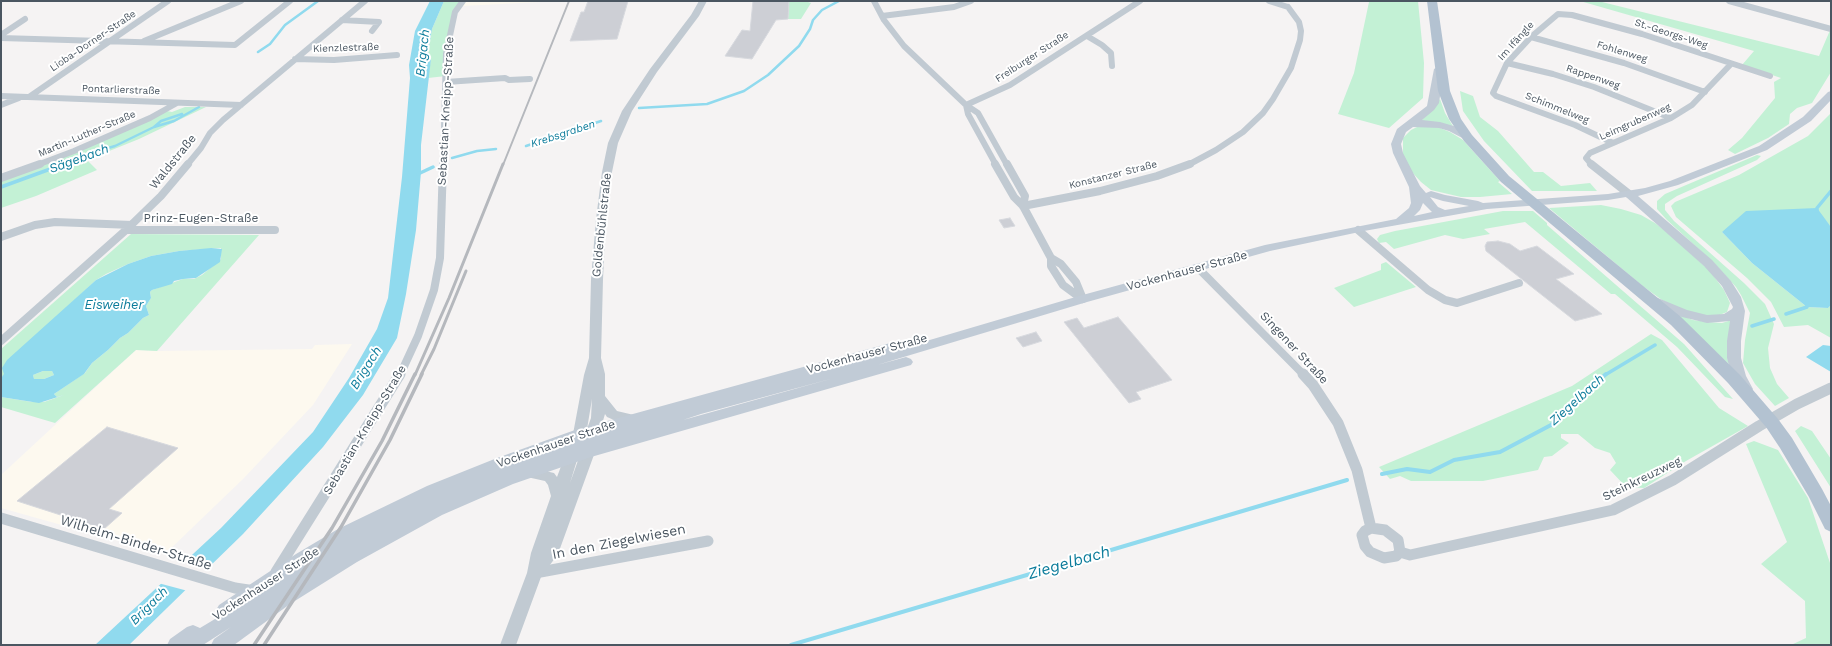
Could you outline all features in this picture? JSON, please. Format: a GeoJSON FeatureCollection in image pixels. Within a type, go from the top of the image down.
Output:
{"type":"FeatureCollection","features":[{"type":"Feature","properties":{"kind":"main road"},"geometry":{"type":"LineString","coordinates":[[1432,4],[1439,65],[1446,100],[1455,119],[1468,138],[1505,180],[1651,300],[1705,348],[1753,399]]}},
{"type":"Feature","properties":{"kind":"main road"},"geometry":{"type":"LineString","coordinates":[[1413,182],[1431,194],[1444,208],[1444,214],[1434,209],[1413,182],[1398,153],[1396,144],[1399,135],[1409,124],[1431,108],[1434,103],[1439,65]]}},
{"type":"Feature","properties":{"kind":"main road","name":"Vockenhauser Straße"},"geometry":{"type":"LineString","coordinates":[[188,645],[300,574],[361,538],[427,505],[515,468],[585,444],[972,333],[1084,299],[1269,248],[1488,206],[1629,194],[1674,183],[1763,148],[1807,118],[1831,94]]}},
{"type":"Feature","properties":{"kind":"main road"},"geometry":{"type":"LineString","coordinates":[[1409,124],[1420,123],[1440,125],[1453,129],[1468,138]]}},
{"type":"Feature","properties":{"kind":"main road"},"geometry":{"type":"LineString","coordinates":[[1399,222],[1414,210],[1417,204],[1413,182]]}},
{"type":"Feature","properties":{"kind":"main road"},"geometry":{"type":"LineString","coordinates":[[1431,194],[1443,198],[1488,206]]}},
{"type":"Feature","properties":{"kind":"main road"},"geometry":{"type":"LineString","coordinates":[[1629,194],[1708,263],[1727,284],[1735,297],[1739,311],[1734,342],[1734,358],[1739,376],[1753,399],[1786,443],[1813,487],[1831,524]]}},
{"type":"Feature","properties":{"kind":"main road"},"geometry":{"type":"LineString","coordinates":[[1651,300],[1683,313],[1707,319],[1727,318],[1739,311]]}},
{"type":"Feature","properties":{"kind":"main road","name":"Vockenhauser Straße"},"geometry":{"type":"LineString","coordinates":[[176,645],[302,559],[344,534],[432,490],[502,462],[587,432],[865,354],[957,331],[972,333]]}},
{"type":"Feature","properties":{"kind":"main road","name":"Vockenhauser Straße"},"geometry":{"type":"LineString","coordinates":[[220,645],[284,599],[350,557],[396,531],[436,511],[508,480],[571,457],[873,372],[963,343],[972,333]]}},
{"type":"Feature","properties":{"kind":"main road","name":"Vockenhauser Straße"},"geometry":{"type":"LineString","coordinates":[[196,645],[218,625]]}},
{"type":"Feature","properties":{"kind":"street","name":"Lioba-Dorner-Straße"},"geometry":{"type":"LineString","coordinates":[[27,97],[110,42],[168,1]]}},
{"type":"Feature","properties":{"kind":"street"},"geometry":{"type":"LineString","coordinates":[[140,42],[241,1]]}},
{"type":"Feature","properties":{"kind":"street"},"geometry":{"type":"LineString","coordinates":[[1,38],[235,45],[290,1]]}},
{"type":"Feature","properties":{"kind":"street","name":"Waldstraße"},"geometry":{"type":"LineString","coordinates":[[1,341],[129,227],[161,196],[202,148],[210,133],[295,59],[365,1]]}},
{"type":"Feature","properties":{"kind":"street","name":"Sebastian-Kneipp-Straße"},"geometry":{"type":"LineString","coordinates":[[224,645],[264,592],[398,379],[418,336],[434,290],[440,258],[446,54],[456,12],[462,1]]}},
{"type":"Feature","properties":{"kind":"street","name":"Goldenbühlstraße"},"geometry":{"type":"LineString","coordinates":[[587,432],[598,418],[599,374],[595,358],[597,279],[601,219],[607,172],[618,128],[626,111],[695,16],[703,1]]}},
{"type":"Feature","properties":{"kind":"street"},"geometry":{"type":"LineString","coordinates":[[874,1],[882,16],[904,46],[966,105],[968,114],[1014,198],[1023,206],[1051,258],[1051,266],[1063,285],[1084,299]]}},
{"type":"Feature","properties":{"kind":"street"},"geometry":{"type":"LineString","coordinates":[[882,16],[954,7],[971,1]]}},
{"type":"Feature","properties":{"kind":"street","name":"Freiburger Straße"},"geometry":{"type":"LineString","coordinates":[[966,105],[1010,85],[1075,41],[1087,36],[1140,1]]}},
{"type":"Feature","properties":{"kind":"street"},"geometry":{"type":"LineString","coordinates":[[1269,1],[1289,3]]}},
{"type":"Feature","properties":{"kind":"street"},"geometry":{"type":"LineString","coordinates":[[1731,1],[1831,29]]}},
{"type":"Feature","properties":{"kind":"street","name":"Konstanzer Straße"},"geometry":{"type":"LineString","coordinates":[[1023,206],[1152,178],[1187,165],[1216,150],[1238,136],[1263,113],[1273,100],[1291,68],[1300,40],[1301,31],[1299,22],[1289,3]]}},
{"type":"Feature","properties":{"kind":"street","name":"Im Ifängle"},"geometry":{"type":"LineString","coordinates":[[1493,93],[1507,63],[1531,37],[1558,14],[1565,14]]}},
{"type":"Feature","properties":{"kind":"street","name":"St.-Georgs-Weg"},"geometry":{"type":"LineString","coordinates":[[1565,14],[1642,34],[1770,76]]}},
{"type":"Feature","properties":{"kind":"street"},"geometry":{"type":"LineString","coordinates":[[1,35],[25,20]]}},
{"type":"Feature","properties":{"kind":"street"},"geometry":{"type":"LineString","coordinates":[[342,20],[379,22],[372,31]]}},
{"type":"Feature","properties":{"kind":"street","name":"Freiburger Straße"},"geometry":{"type":"LineString","coordinates":[[1087,36],[1102,45],[1111,53],[1112,66]]}},
{"type":"Feature","properties":{"kind":"street","name":"Fohlenweg"},"geometry":{"type":"LineString","coordinates":[[1531,37],[1624,63],[1705,92]]}},
{"type":"Feature","properties":{"kind":"street","name":"Kienzlestraße"},"geometry":{"type":"LineString","coordinates":[[295,59],[334,60],[397,55]]}},
{"type":"Feature","properties":{"kind":"street","name":"Rappenweg"},"geometry":{"type":"LineString","coordinates":[[1507,63],[1553,74],[1594,87],[1671,118]]}},
{"type":"Feature","properties":{"kind":"street","name":"Leimgrubenweg"},"geometry":{"type":"LineString","coordinates":[[1629,194],[1593,166],[1586,158],[1590,153],[1671,118],[1692,105],[1731,64]]}},
{"type":"Feature","properties":{"kind":"street"},"geometry":{"type":"LineString","coordinates":[[446,82],[505,78],[509,80],[530,79]]}},
{"type":"Feature","properties":{"kind":"street","name":"Schimmelweg"},"geometry":{"type":"LineString","coordinates":[[1493,93],[1496,96],[1575,125],[1613,143]]}},
{"type":"Feature","properties":{"kind":"street","name":"Pontarlierstraße"},"geometry":{"type":"LineString","coordinates":[[1,96],[241,105]]}},
{"type":"Feature","properties":{"kind":"street"},"geometry":{"type":"LineString","coordinates":[[1,105],[27,97]]}},
{"type":"Feature","properties":{"kind":"street","name":"Martin-Luther-Straße"},"geometry":{"type":"LineString","coordinates":[[1,178],[74,151],[150,118],[178,103]]}},
{"type":"Feature","properties":{"kind":"street","name":"Prinz-Eugen-Straße"},"geometry":{"type":"LineString","coordinates":[[1,237],[35,226],[55,222],[129,227],[275,230]]}},
{"type":"Feature","properties":{"kind":"street"},"geometry":{"type":"LineString","coordinates":[[1358,230],[1428,290],[1445,300],[1457,303],[1519,283]]}},
{"type":"Feature","properties":{"kind":"street","name":"Singener Straße"},"geometry":{"type":"LineString","coordinates":[[1198,268],[1313,385],[1338,423],[1357,470],[1371,528]]}},
{"type":"Feature","properties":{"kind":"street","name":"Goldenbühlstraße"},"geometry":{"type":"LineString","coordinates":[[587,432],[590,374],[595,358]]}},
{"type":"Feature","properties":{"kind":"street","name":"Steinkreuzweg"},"geometry":{"type":"LineString","coordinates":[[1400,552],[1410,555],[1613,510],[1673,480],[1759,426],[1797,404],[1831,388]]}},
{"type":"Feature","properties":{"kind":"street"},"geometry":{"type":"LineString","coordinates":[[599,397],[612,414],[619,417],[633,419]]}},
{"type":"Feature","properties":{"kind":"street"},"geometry":{"type":"LineString","coordinates":[[535,573],[550,554],[588,452]]}},
{"type":"Feature","properties":{"kind":"street"},"geometry":{"type":"LineString","coordinates":[[508,645],[535,573],[539,554],[571,457]]}},
{"type":"Feature","properties":{"kind":"street"},"geometry":{"type":"LineString","coordinates":[[532,472],[549,477],[554,482],[558,496]]}},
{"type":"Feature","properties":{"kind":"street","name":"Wilhelm-Binder-Straße"},"geometry":{"type":"LineString","coordinates":[[1,518],[235,588],[264,592]]}},
{"type":"Feature","properties":{"kind":"street"},"geometry":{"type":"LineString","coordinates":[[1371,528],[1385,530],[1392,534],[1398,540],[1400,552],[1391,558],[1384,558],[1370,552],[1365,546],[1362,535],[1365,531],[1371,528]]}},
{"type":"Feature","properties":{"kind":"street","name":"In den Ziegelwiesen"},"geometry":{"type":"LineString","coordinates":[[535,573],[708,541]]}},
{"type":"Feature","properties":{"kind":"shaded area"},"geometry":{"type":"Polygon","coordinates":[[[466,1],[560,1],[462,6],[466,1]]]}},
{"type":"Feature","properties":{"kind":"shaded area"},"geometry":{"type":"Polygon","coordinates":[[[352,344],[313,405],[243,479],[165,554],[1,508],[1,475],[136,350],[312,349],[315,345],[352,344]]]}},
{"type":"Feature","properties":{"kind":"green space"},"geometry":{"type":"Polygon","coordinates":[[[444,1],[463,1],[455,12],[446,76],[428,78],[431,59],[428,52],[432,29],[444,1]]]}},
{"type":"Feature","properties":{"kind":"green space"},"geometry":{"type":"Polygon","coordinates":[[[789,1],[805,1],[811,3],[801,19],[788,19],[789,1]]]}},
{"type":"Feature","properties":{"kind":"green space"},"geometry":{"type":"Polygon","coordinates":[[[1418,1],[1424,63],[1423,98],[1389,128],[1338,114],[1354,73],[1369,2],[1418,1]]]}},
{"type":"Feature","properties":{"kind":"green space"},"geometry":{"type":"Polygon","coordinates":[[[1580,1],[1598,1],[1819,56],[1831,28],[1831,72],[1812,103],[1797,108],[1790,114],[1789,124],[1768,138],[1735,154],[1728,150],[1742,138],[1775,98],[1774,82],[1781,78],[1742,65],[1754,51],[1580,1]]]}},
{"type":"Feature","properties":{"kind":"green space"},"geometry":{"type":"Polygon","coordinates":[[[1460,91],[1473,96],[1480,117],[1498,131],[1534,172],[1543,172],[1561,186],[1590,183],[1597,191],[1532,191],[1484,141],[1463,111],[1460,91]]]}},
{"type":"Feature","properties":{"kind":"green space"},"geometry":{"type":"Polygon","coordinates":[[[1440,99],[1445,113],[1454,128],[1421,121],[1440,99]]]}},
{"type":"Feature","properties":{"kind":"green space"},"geometry":{"type":"Polygon","coordinates":[[[185,107],[206,107],[139,139],[87,160],[97,170],[36,196],[1,208],[1,181],[167,111],[172,112],[185,107]]]}},
{"type":"Feature","properties":{"kind":"green space"},"geometry":{"type":"Polygon","coordinates":[[[1831,113],[1831,227],[1825,220],[1722,232],[1752,263],[1807,307],[1828,308],[1831,305],[1831,338],[1808,325],[1784,327],[1771,302],[1747,278],[1676,217],[1671,206],[1675,202],[1739,175],[1808,136],[1831,113]]]}},
{"type":"Feature","properties":{"kind":"green space"},"geometry":{"type":"Polygon","coordinates":[[[1419,126],[1440,128],[1463,140],[1500,181],[1498,182],[1512,194],[1461,197],[1431,190],[1411,171],[1403,155],[1403,138],[1411,130],[1419,126]]]}},
{"type":"Feature","properties":{"kind":"green space"},"geometry":{"type":"Polygon","coordinates":[[[1757,155],[1761,156],[1757,160],[1677,196],[1665,204],[1665,210],[1674,221],[1744,283],[1765,304],[1774,324],[1768,348],[1770,368],[1777,384],[1789,398],[1775,406],[1755,384],[1743,363],[1745,340],[1750,313],[1741,295],[1736,287],[1714,263],[1657,209],[1657,201],[1665,194],[1757,155]]]}},
{"type":"Feature","properties":{"kind":"green space"},"geometry":{"type":"Polygon","coordinates":[[[1601,205],[1641,215],[1655,223],[1672,236],[1710,271],[1724,290],[1730,303],[1727,312],[1717,316],[1702,315],[1682,310],[1662,300],[1644,287],[1549,208],[1601,205]]]}},
{"type":"Feature","properties":{"kind":"green space"},"geometry":{"type":"Polygon","coordinates":[[[1503,211],[1533,211],[1547,223],[1547,225],[1684,344],[1733,399],[1725,397],[1677,347],[1615,294],[1611,294],[1525,222],[1484,229],[1490,234],[1463,239],[1445,235],[1394,249],[1386,242],[1379,243],[1377,239],[1380,235],[1395,231],[1503,211]]]}},
{"type":"Feature","properties":{"kind":"green space"},"geometry":{"type":"Polygon","coordinates":[[[131,234],[259,235],[157,351],[136,350],[55,423],[1,407],[1,397],[32,402],[44,402],[64,395],[57,397],[54,394],[85,373],[92,363],[120,338],[128,333],[143,318],[149,315],[146,306],[151,298],[150,292],[152,290],[183,279],[194,279],[202,275],[221,259],[221,248],[179,251],[151,256],[106,274],[96,280],[63,311],[1,378],[1,349],[131,234]]]}},
{"type":"Feature","properties":{"kind":"green space"},"geometry":{"type":"Polygon","coordinates":[[[1386,262],[1416,287],[1354,307],[1334,288],[1381,270],[1381,264],[1386,262]]]}},
{"type":"Feature","properties":{"kind":"green space"},"geometry":{"type":"Polygon","coordinates":[[[1671,311],[1693,320],[1708,322],[1722,323],[1735,319],[1727,347],[1727,358],[1731,366],[1671,311]]]}},
{"type":"Feature","properties":{"kind":"green space"},"geometry":{"type":"Polygon","coordinates":[[[1651,334],[1662,340],[1719,408],[1748,426],[1686,461],[1644,488],[1626,487],[1610,470],[1616,463],[1610,453],[1595,448],[1578,434],[1561,434],[1561,438],[1569,443],[1552,456],[1544,457],[1538,470],[1483,481],[1411,481],[1400,476],[1390,479],[1379,467],[1572,386],[1651,334]]]}},
{"type":"Feature","properties":{"kind":"green space"},"geometry":{"type":"Polygon","coordinates":[[[43,371],[52,371],[54,375],[44,379],[34,379],[33,375],[43,371]]]}},
{"type":"Feature","properties":{"kind":"green space"},"geometry":{"type":"Polygon","coordinates":[[[1801,426],[1812,431],[1831,459],[1831,488],[1795,431],[1801,426]]]}},
{"type":"Feature","properties":{"kind":"green space"},"geometry":{"type":"Polygon","coordinates":[[[1754,441],[1778,450],[1808,498],[1831,566],[1831,645],[1791,645],[1806,638],[1805,601],[1761,564],[1787,542],[1746,444],[1754,441]]]}},
{"type":"Feature","properties":{"kind":"water","name":"Brigach"},"geometry":{"type":"Polygon","coordinates":[[[430,1],[444,1],[432,29],[428,52],[431,59],[421,145],[421,172],[416,230],[406,294],[397,338],[363,395],[323,447],[243,534],[129,645],[95,645],[221,528],[313,432],[349,378],[377,329],[388,298],[402,177],[410,78],[409,65],[415,31],[430,1]]]}},
{"type":"Feature","properties":{"kind":"water"},"geometry":{"type":"Polygon","coordinates":[[[1817,208],[1831,227],[1831,305],[1828,308],[1807,307],[1752,263],[1722,232],[1746,211],[1817,208]]]}},
{"type":"Feature","properties":{"kind":"water","name":"Eisweiher"},"geometry":{"type":"Polygon","coordinates":[[[211,248],[222,249],[220,262],[196,278],[174,281],[172,284],[152,290],[150,292],[151,298],[146,306],[149,315],[143,318],[128,333],[120,338],[92,363],[84,374],[54,394],[57,397],[64,395],[39,403],[1,397],[1,378],[4,374],[2,368],[7,360],[96,280],[128,264],[151,256],[179,251],[211,248]],[[43,371],[33,375],[34,379],[44,379],[54,375],[52,371],[43,371]]]}},
{"type":"Feature","properties":{"kind":"water"},"geometry":{"type":"Polygon","coordinates":[[[1823,345],[1831,346],[1831,372],[1806,357],[1823,345]]]}},
{"type":"Feature","properties":{"kind":"pier"},"geometry":{"type":"Polygon","coordinates":[[[185,558],[213,566],[188,591],[158,583],[185,558]]]}},
{"type":"Feature","properties":{"kind":"building"},"geometry":{"type":"Polygon","coordinates":[[[588,1],[628,1],[617,39],[570,41],[581,12],[584,12],[588,1]]]}},
{"type":"Feature","properties":{"kind":"building"},"geometry":{"type":"Polygon","coordinates":[[[753,1],[789,1],[788,19],[776,20],[752,59],[725,56],[742,30],[750,31],[753,1]]]}},
{"type":"Feature","properties":{"kind":"building"},"geometry":{"type":"Polygon","coordinates":[[[1010,218],[1015,226],[1004,228],[999,220],[1010,218]]]}},
{"type":"Feature","properties":{"kind":"building"},"geometry":{"type":"Polygon","coordinates":[[[1498,241],[1510,244],[1520,251],[1537,246],[1574,274],[1556,279],[1602,314],[1575,321],[1486,251],[1485,246],[1487,242],[1498,241]]]}},
{"type":"Feature","properties":{"kind":"building"},"geometry":{"type":"Polygon","coordinates":[[[1118,317],[1172,380],[1136,392],[1141,399],[1129,403],[1064,322],[1077,318],[1084,328],[1118,317]]]}},
{"type":"Feature","properties":{"kind":"building"},"geometry":{"type":"Polygon","coordinates":[[[1036,332],[1042,341],[1023,347],[1016,338],[1036,332]]]}},
{"type":"Feature","properties":{"kind":"building"},"geometry":{"type":"Polygon","coordinates":[[[107,427],[178,448],[109,509],[122,513],[104,529],[17,501],[107,427]]]}},
{"type":"Feature","properties":{"kind":"waterway","name":"Sägebach"},"geometry":{"type":"LineString","coordinates":[[258,52],[270,44],[285,25],[318,1]]}},
{"type":"Feature","properties":{"kind":"waterway","name":"Krebsgraben"},"geometry":{"type":"LineString","coordinates":[[639,108],[707,104],[744,91],[768,75],[799,46],[810,29],[813,20],[822,10],[839,1]]}},
{"type":"Feature","properties":{"kind":"waterway","name":"Sägebach"},"geometry":{"type":"LineString","coordinates":[[154,127],[174,121],[199,107]]}},
{"type":"Feature","properties":{"kind":"waterway","name":"Sägebach"},"geometry":{"type":"LineString","coordinates":[[154,127],[161,121],[182,114]]}},
{"type":"Feature","properties":{"kind":"waterway","name":"Krebsgraben"},"geometry":{"type":"LineString","coordinates":[[526,146],[601,121]]}},
{"type":"Feature","properties":{"kind":"waterway","name":"Sägebach"},"geometry":{"type":"LineString","coordinates":[[64,164],[75,158],[115,146],[154,127]]}},
{"type":"Feature","properties":{"kind":"waterway","name":"Krebsgraben"},"geometry":{"type":"LineString","coordinates":[[452,158],[477,151],[496,149]]}},
{"type":"Feature","properties":{"kind":"waterway","name":"Sägebach"},"geometry":{"type":"LineString","coordinates":[[1,187],[64,164]]}},
{"type":"Feature","properties":{"kind":"waterway","name":"Krebsgraben"},"geometry":{"type":"LineString","coordinates":[[418,174],[433,167]]}},
{"type":"Feature","properties":{"kind":"waterway","name":"Ziegelbach"},"geometry":{"type":"LineString","coordinates":[[1817,211],[1817,208],[1831,191]]}},
{"type":"Feature","properties":{"kind":"waterway","name":"Ziegelbach"},"geometry":{"type":"LineString","coordinates":[[1786,314],[1807,307],[1807,303]]}},
{"type":"Feature","properties":{"kind":"waterway","name":"Ziegelbach"},"geometry":{"type":"LineString","coordinates":[[1752,326],[1774,319]]}},
{"type":"Feature","properties":{"kind":"waterway","name":"Ziegelbach"},"geometry":{"type":"LineString","coordinates":[[1605,375],[1655,345]]}},
{"type":"Feature","properties":{"kind":"waterway","name":"Ziegelbach"},"geometry":{"type":"LineString","coordinates":[[1382,474],[1407,469],[1430,472],[1454,460],[1500,452],[1551,425],[1606,374]]}},
{"type":"Feature","properties":{"kind":"waterway","name":"Ziegelbach"},"geometry":{"type":"LineString","coordinates":[[791,645],[1347,480]]}},
{"type":"Feature","properties":{"kind":"railway"},"geometry":{"type":"LineString","coordinates":[[503,165],[569,1]]}},
{"type":"Feature","properties":{"kind":"railway"},"geometry":{"type":"LineString","coordinates":[[415,375],[449,298],[503,164]]}},
{"type":"Feature","properties":{"kind":"railway"},"geometry":{"type":"LineString","coordinates":[[421,375],[434,349],[466,271]]}},
{"type":"Feature","properties":{"kind":"railway"},"geometry":{"type":"LineString","coordinates":[[254,645],[332,528],[382,441],[415,374]]}},
{"type":"Feature","properties":{"kind":"railway"},"geometry":{"type":"LineString","coordinates":[[264,645],[341,527],[390,440],[422,374]]}}]}
